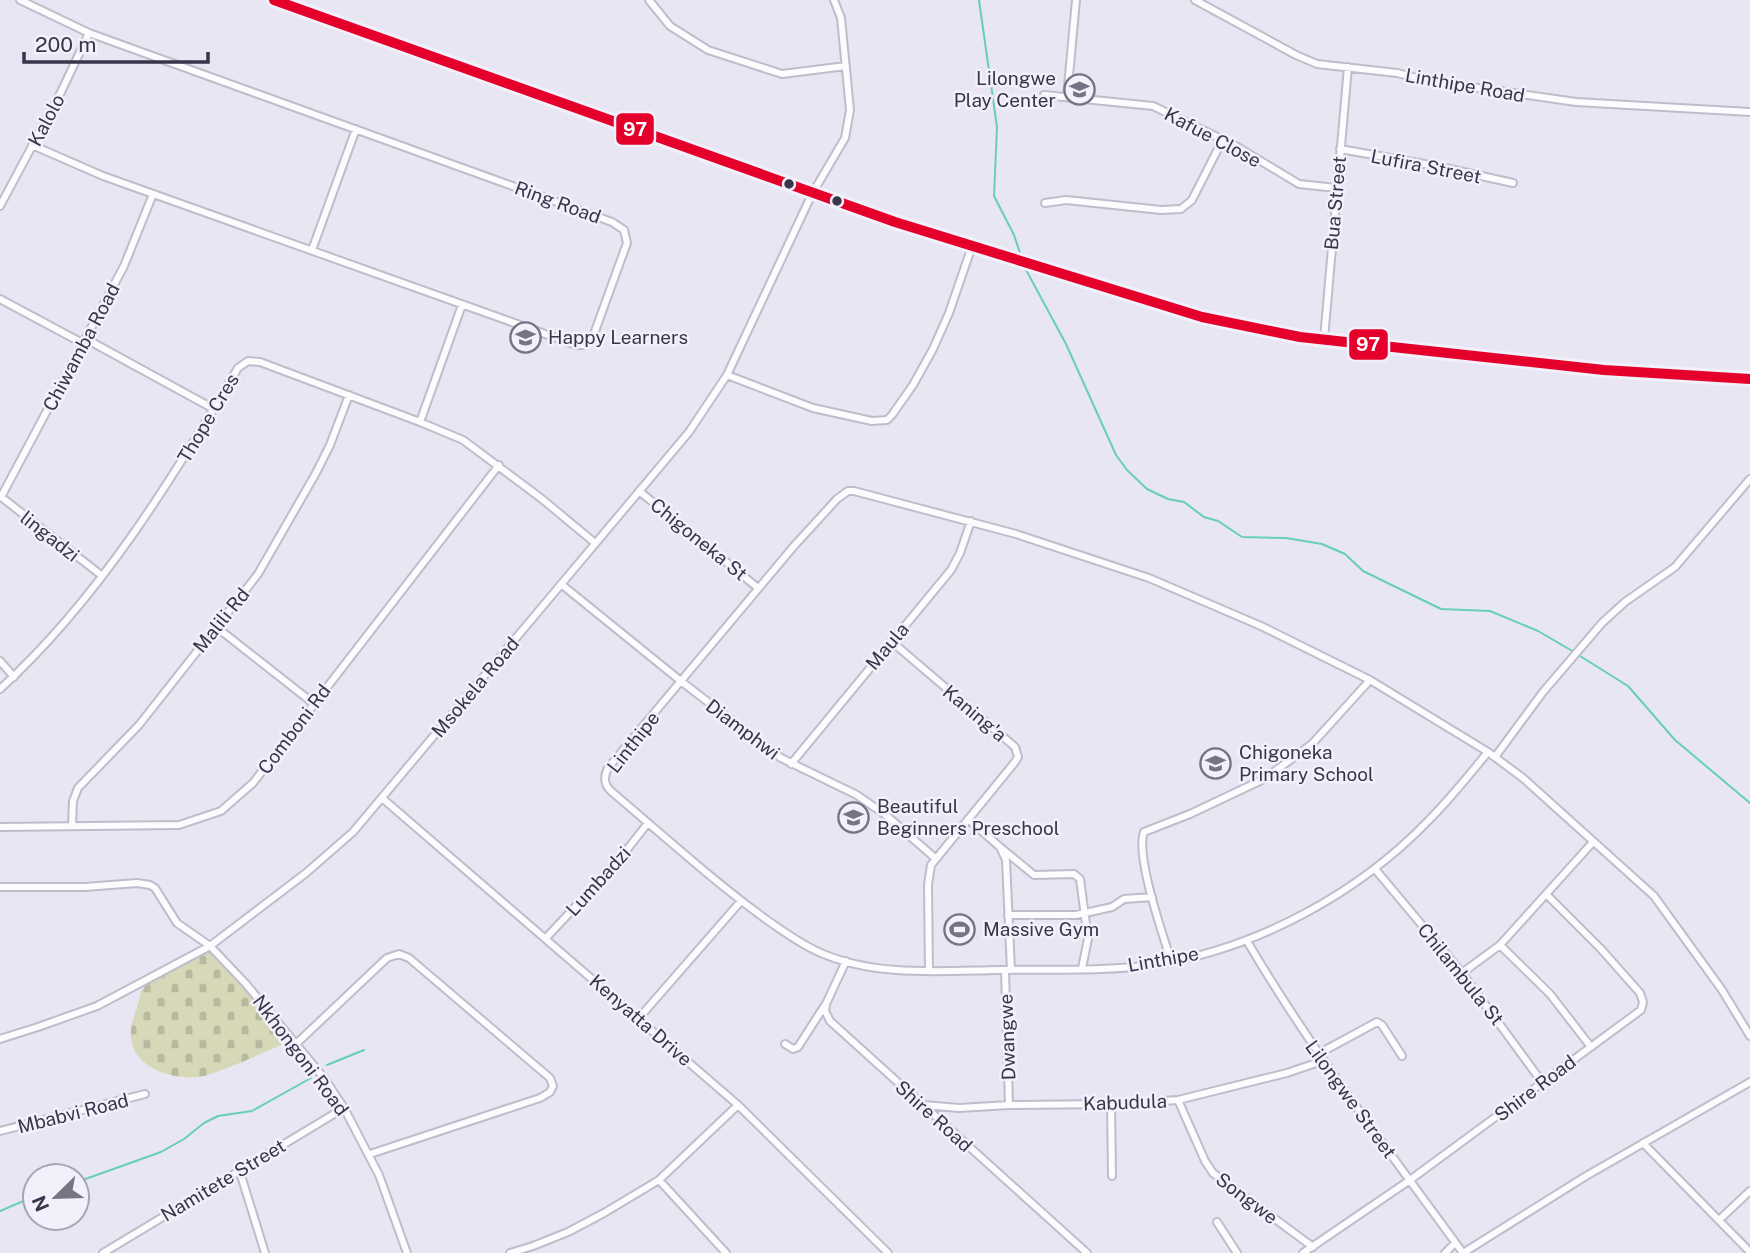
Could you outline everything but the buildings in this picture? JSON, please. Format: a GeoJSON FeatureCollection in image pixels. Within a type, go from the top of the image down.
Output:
{"type":"FeatureCollection","features":[{"type":"Feature","properties":{"kind":"highway"},"geometry":{"type":"LineString","coordinates":[[274,0],[813,194],[1202,317],[1267,331],[1324,339],[1604,370],[1750,379]]}},
{"type":"Feature","properties":{"kind":"street","name":"Ring Road"},"geometry":{"type":"LineString","coordinates":[[20,0],[89,33],[604,219],[624,230],[627,243],[594,334],[583,345],[568,344],[153,194],[67,162],[32,145]]}},
{"type":"Feature","properties":{"kind":"street"},"geometry":{"type":"LineString","coordinates":[[649,0],[670,26],[686,38],[708,50],[747,64],[782,74],[846,66]]}},
{"type":"Feature","properties":{"kind":"street","name":"Msokela Road"},"geometry":{"type":"LineString","coordinates":[[0,1039],[97,1006],[210,946],[353,832],[689,432],[727,375],[813,194],[843,143],[849,124],[846,66],[841,19],[834,0]]}},
{"type":"Feature","properties":{"kind":"street"},"geometry":{"type":"LineString","coordinates":[[1067,97],[1076,0]]}},
{"type":"Feature","properties":{"kind":"street","name":"Linthipe Road"},"geometry":{"type":"LineString","coordinates":[[1195,0],[1317,64],[1397,73],[1453,85],[1576,102],[1750,112]]}},
{"type":"Feature","properties":{"kind":"street","name":"Kalolo"},"geometry":{"type":"LineString","coordinates":[[0,206],[89,33]]}},
{"type":"Feature","properties":{"kind":"street","name":"Bua Street"},"geometry":{"type":"LineString","coordinates":[[1324,339],[1348,67]]}},
{"type":"Feature","properties":{"kind":"street","name":"Kafue Close"},"geometry":{"type":"LineString","coordinates":[[1044,95],[1153,106],[1223,139],[1299,184],[1336,188]]}},
{"type":"Feature","properties":{"kind":"street"},"geometry":{"type":"LineString","coordinates":[[312,250],[356,129]]}},
{"type":"Feature","properties":{"kind":"street"},"geometry":{"type":"LineString","coordinates":[[1045,203],[1066,200],[1161,210],[1181,209],[1192,200],[1223,139]]}},
{"type":"Feature","properties":{"kind":"street","name":"Lufira Street"},"geometry":{"type":"LineString","coordinates":[[1340,149],[1513,183]]}},
{"type":"Feature","properties":{"kind":"street","name":"Chiwamba Road"},"geometry":{"type":"LineString","coordinates":[[1,496],[134,246],[153,194]]}},
{"type":"Feature","properties":{"kind":"street"},"geometry":{"type":"LineString","coordinates":[[727,375],[813,408],[872,421],[887,420],[913,385],[933,349],[949,313],[972,246]]}},
{"type":"Feature","properties":{"kind":"street"},"geometry":{"type":"LineString","coordinates":[[0,299],[214,409]]}},
{"type":"Feature","properties":{"kind":"street"},"geometry":{"type":"LineString","coordinates":[[420,422],[462,305]]}},
{"type":"Feature","properties":{"kind":"street","name":"Thope Cres"},"geometry":{"type":"LineString","coordinates":[[0,689],[51,638],[101,575],[162,492],[238,368],[248,361],[260,362],[463,440],[595,543]]}},
{"type":"Feature","properties":{"kind":"street","name":"Malili Rd"},"geometry":{"type":"LineString","coordinates":[[72,826],[73,801],[78,788],[139,725],[258,575],[330,445],[349,395]]}},
{"type":"Feature","properties":{"kind":"street","name":"Comboni Rd"},"geometry":{"type":"LineString","coordinates":[[0,827],[168,826],[211,816],[231,804],[253,783],[499,466]]}},
{"type":"Feature","properties":{"kind":"street"},"geometry":{"type":"LineString","coordinates":[[1495,757],[1544,692],[1602,623],[1625,601],[1675,567],[1750,480]]}},
{"type":"Feature","properties":{"kind":"street","name":"Chigoneka St"},"geometry":{"type":"LineString","coordinates":[[639,491],[758,588]]}},
{"type":"Feature","properties":{"kind":"street","name":"Linthipe"},"geometry":{"type":"LineString","coordinates":[[1488,752],[1429,821],[1375,869],[1342,893],[1247,941],[1171,961],[1139,966],[1008,970],[929,971],[883,968],[846,961],[806,945],[741,901],[607,788],[606,774],[758,588],[837,499],[848,491],[971,521],[1149,578],[1261,626],[1370,680],[1488,752],[1523,778],[1654,896],[1722,990],[1750,1036]]}},
{"type":"Feature","properties":{"kind":"street","name":"lingadzi"},"geometry":{"type":"LineString","coordinates":[[1,496],[101,575]]}},
{"type":"Feature","properties":{"kind":"street","name":"Maula"},"geometry":{"type":"LineString","coordinates":[[791,764],[957,562],[971,521]]}},
{"type":"Feature","properties":{"kind":"street","name":"Diamphwi"},"geometry":{"type":"LineString","coordinates":[[561,584],[738,726],[791,764],[857,794],[935,858]]}},
{"type":"Feature","properties":{"kind":"street"},"geometry":{"type":"LineString","coordinates":[[215,626],[313,703]]}},
{"type":"Feature","properties":{"kind":"street","name":"Kaning'a"},"geometry":{"type":"LineString","coordinates":[[891,641],[1015,747],[1017,752],[1015,762],[935,858]]}},
{"type":"Feature","properties":{"kind":"street"},"geometry":{"type":"LineString","coordinates":[[0,661],[14,677]]}},
{"type":"Feature","properties":{"kind":"street"},"geometry":{"type":"LineString","coordinates":[[1171,961],[1152,897],[1144,857],[1144,832],[1190,814],[1264,779],[1312,744],[1370,680]]}},
{"type":"Feature","properties":{"kind":"street","name":"Kenyatta Drive"},"geometry":{"type":"LineString","coordinates":[[382,799],[738,1105],[888,1253]]}},
{"type":"Feature","properties":{"kind":"street"},"geometry":{"type":"LineString","coordinates":[[968,819],[1034,875],[1078,876],[1082,904],[1086,912],[1088,939],[1082,968]]}},
{"type":"Feature","properties":{"kind":"street","name":"Lumbadzi"},"geometry":{"type":"LineString","coordinates":[[546,938],[618,861],[648,823]]}},
{"type":"Feature","properties":{"kind":"street"},"geometry":{"type":"LineString","coordinates":[[1462,972],[1500,945],[1593,842]]}},
{"type":"Feature","properties":{"kind":"street","name":"Dwangwe"},"geometry":{"type":"LineString","coordinates":[[1000,847],[1006,860],[1008,915],[1009,1104]]}},
{"type":"Feature","properties":{"kind":"street"},"geometry":{"type":"LineString","coordinates":[[929,971],[928,886],[931,865],[935,858]]}},
{"type":"Feature","properties":{"kind":"street","name":"Chilambula St"},"geometry":{"type":"LineString","coordinates":[[1375,869],[1462,972],[1542,1082]]}},
{"type":"Feature","properties":{"kind":"street","name":"Nkhongoni Road"},"geometry":{"type":"LineString","coordinates":[[0,887],[150,885],[155,888],[177,923],[210,946],[246,984],[344,1108],[370,1154],[407,1253]]}},
{"type":"Feature","properties":{"kind":"street","name":"Shire Road"},"geometry":{"type":"LineString","coordinates":[[1303,1253],[1410,1180],[1641,1010],[1642,998],[1601,949],[1547,895]]}},
{"type":"Feature","properties":{"kind":"street"},"geometry":{"type":"LineString","coordinates":[[1008,915],[1076,915],[1112,907],[1124,898],[1152,897]]}},
{"type":"Feature","properties":{"kind":"street"},"geometry":{"type":"LineString","coordinates":[[639,1018],[741,901]]}},
{"type":"Feature","properties":{"kind":"street","name":"Lilongwe Street"},"geometry":{"type":"LineString","coordinates":[[1247,941],[1320,1057],[1463,1253]]}},
{"type":"Feature","properties":{"kind":"street"},"geometry":{"type":"LineString","coordinates":[[1500,945],[1550,994],[1591,1047]]}},
{"type":"Feature","properties":{"kind":"street"},"geometry":{"type":"LineString","coordinates":[[296,1044],[387,958],[399,954],[409,958],[550,1078],[553,1086],[550,1092],[540,1098],[370,1154]]}},
{"type":"Feature","properties":{"kind":"street"},"geometry":{"type":"LineString","coordinates":[[785,1044],[793,1049],[798,1047],[826,1004],[846,961]]}},
{"type":"Feature","properties":{"kind":"street","name":"Shire Road"},"geometry":{"type":"LineString","coordinates":[[826,1004],[825,1011],[830,1021],[1087,1253]]}},
{"type":"Feature","properties":{"kind":"street","name":"Kabudula"},"geometry":{"type":"LineString","coordinates":[[923,1105],[960,1108],[1009,1104],[1111,1104],[1178,1100],[1287,1073],[1320,1057],[1377,1021],[1402,1056]]}},
{"type":"Feature","properties":{"kind":"street"},"geometry":{"type":"LineString","coordinates":[[1463,1253],[1643,1143],[1750,1082]]}},
{"type":"Feature","properties":{"kind":"street","name":"Mbabvi Road"},"geometry":{"type":"LineString","coordinates":[[0,1131],[145,1094]]}},
{"type":"Feature","properties":{"kind":"street","name":"Songwe"},"geometry":{"type":"LineString","coordinates":[[1178,1100],[1213,1173],[1313,1247]]}},
{"type":"Feature","properties":{"kind":"street"},"geometry":{"type":"LineString","coordinates":[[1111,1104],[1112,1176]]}},
{"type":"Feature","properties":{"kind":"street"},"geometry":{"type":"LineString","coordinates":[[510,1253],[533,1247],[568,1231],[659,1180],[738,1105]]}},
{"type":"Feature","properties":{"kind":"street","name":"Namitete Street"},"geometry":{"type":"LineString","coordinates":[[103,1253],[344,1108]]}},
{"type":"Feature","properties":{"kind":"street"},"geometry":{"type":"LineString","coordinates":[[1643,1143],[1750,1252]]}},
{"type":"Feature","properties":{"kind":"street"},"geometry":{"type":"LineString","coordinates":[[239,1169],[265,1253]]}},
{"type":"Feature","properties":{"kind":"street"},"geometry":{"type":"LineString","coordinates":[[659,1180],[726,1253]]}},
{"type":"Feature","properties":{"kind":"street"},"geometry":{"type":"LineString","coordinates":[[1719,1220],[1750,1191]]}},
{"type":"Feature","properties":{"kind":"street"},"geometry":{"type":"LineString","coordinates":[[1217,1222],[1237,1253]]}},
{"type":"Feature","properties":{"kind":"street"},"geometry":{"type":"LineString","coordinates":[[1445,1253],[1455,1243]]}},
{"type":"Feature","properties":{"kind":"green space"},"geometry":{"type":"Polygon","coordinates":[[[208,951],[248,993],[288,1042],[208,1075],[185,1077],[160,1072],[140,1059],[131,1038],[131,1026],[141,992],[145,986],[208,951]]]}},
{"type":"Feature","properties":{"kind":"waterway"},"geometry":{"type":"LineString","coordinates":[[979,0],[997,127],[994,196],[1014,235],[1021,256]]}},
{"type":"Feature","properties":{"kind":"waterway"},"geometry":{"type":"LineString","coordinates":[[1025,268],[1066,344],[1116,455],[1147,489],[1168,499],[1184,502],[1204,517],[1218,521],[1242,537],[1286,538],[1322,544],[1345,554],[1363,571],[1441,609],[1490,611],[1538,631],[1574,652]]}},
{"type":"Feature","properties":{"kind":"waterway"},"geometry":{"type":"LineString","coordinates":[[1580,656],[1628,686],[1675,740],[1750,803]]}},
{"type":"Feature","properties":{"kind":"waterway"},"geometry":{"type":"LineString","coordinates":[[327,1065],[364,1050]]}},
{"type":"Feature","properties":{"kind":"waterway"},"geometry":{"type":"LineString","coordinates":[[91,1177],[161,1152],[218,1116],[252,1111],[311,1078]]}},
{"type":"Feature","properties":{"kind":"waterway"},"geometry":{"type":"LineString","coordinates":[[0,1211],[21,1202]]}},
{"type":"Feature","properties":{"kind":"transit line","name":"97"},"geometry":{"type":"LineString","coordinates":[[274,0],[895,222],[1202,317],[1300,337],[1604,370],[1750,379]]}},
{"type":"Feature","properties":{"kind":"place","name":"Lilongwe Play Center"},"geometry":{"type":"Point","coordinates":[1079,89]}},
{"type":"Feature","properties":{"kind":"place","name":"Happy Learners"},"geometry":{"type":"Point","coordinates":[525,337]}},
{"type":"Feature","properties":{"kind":"place","name":"Chigoneka Primary School"},"geometry":{"type":"Point","coordinates":[1216,763]}},
{"type":"Feature","properties":{"kind":"place","name":"Beautiful Beginners Preschool"},"geometry":{"type":"Point","coordinates":[854,817]}},
{"type":"Feature","properties":{"kind":"place","name":"Massive Gym"},"geometry":{"type":"Point","coordinates":[960,929]}}]}
